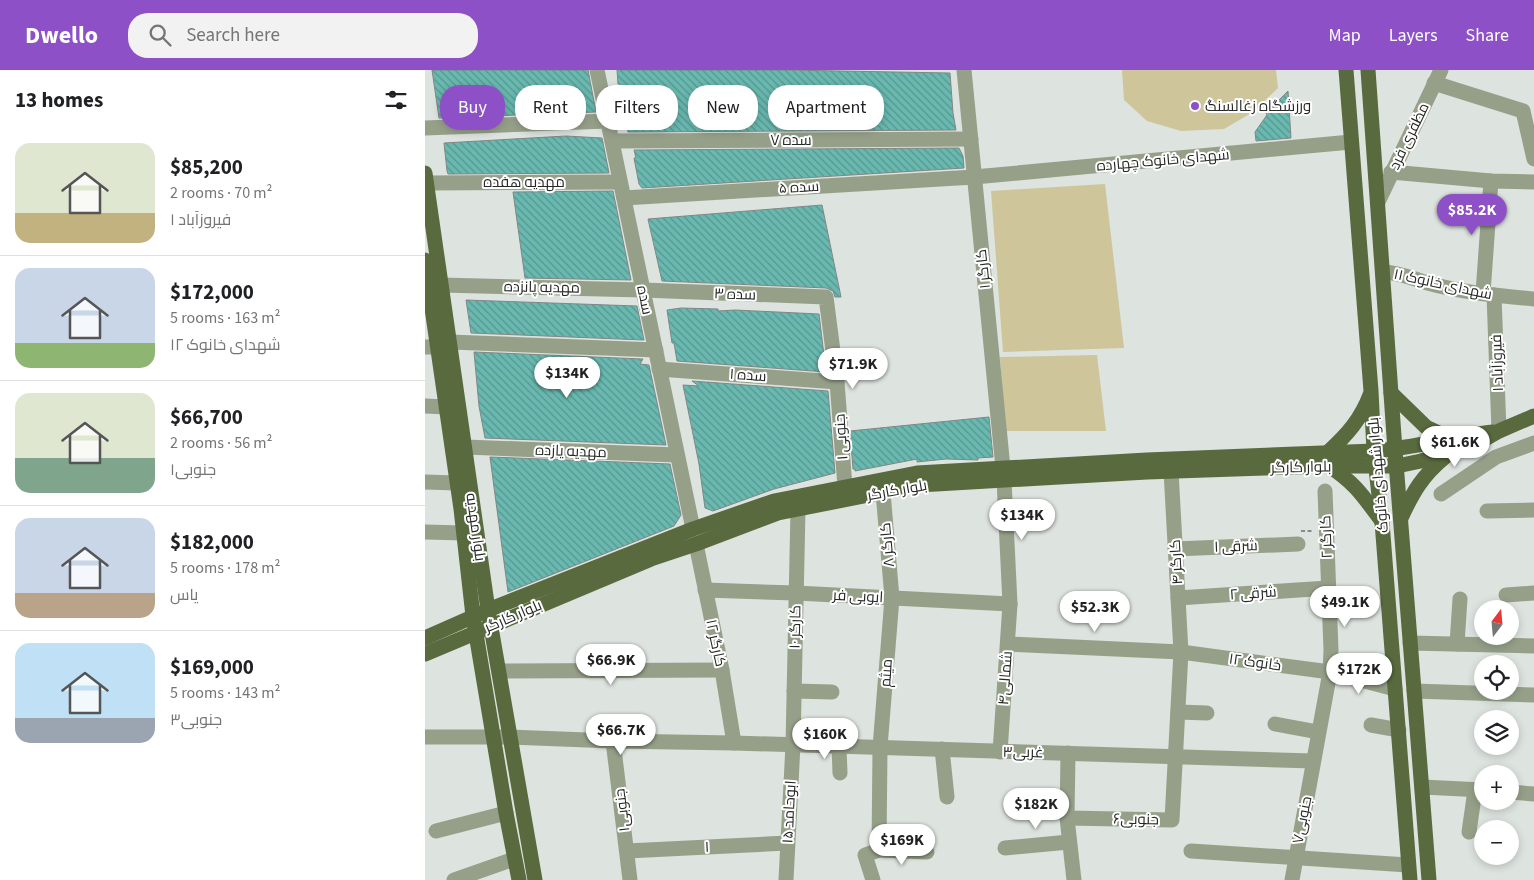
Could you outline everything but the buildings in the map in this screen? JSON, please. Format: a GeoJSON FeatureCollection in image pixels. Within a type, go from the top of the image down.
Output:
{"type":"FeatureCollection","features":[{"type":"Feature","properties":{"kind":"main road","name":"بلوار شهدای خانوک"},"geometry":{"type":"LineString","coordinates":[[1346,70],[1371,391],[1375,467],[1382,522],[1409,873]]}},
{"type":"Feature","properties":{"kind":"main road","name":"بلوار شهدای خانوک"},"geometry":{"type":"LineString","coordinates":[[1368,70],[1400,520],[1429,880]]}},
{"type":"Feature","properties":{"kind":"main road","name":"بلوار مهدیه"},"geometry":{"type":"LineString","coordinates":[[426,178],[441,285],[438,346],[465,447],[467,509],[464,533],[473,616],[519,880]]}},
{"type":"Feature","properties":{"kind":"main road","name":"بلوار مهدیه"},"geometry":{"type":"LineString","coordinates":[[425,265],[457,483],[467,509],[488,610],[535,880]]}},
{"type":"Feature","properties":{"kind":"main road"},"geometry":{"type":"LineString","coordinates":[[1371,391],[1363,412],[1328,459],[1358,488],[1382,522]]}},
{"type":"Feature","properties":{"kind":"main road"},"geometry":{"type":"LineString","coordinates":[[1391,393],[1426,427],[1451,439]]}},
{"type":"Feature","properties":{"kind":"main road"},"geometry":{"type":"LineString","coordinates":[[1499,431],[1534,416]]}},
{"type":"Feature","properties":{"kind":"main road","name":"بلوار کارگر"},"geometry":{"type":"LineString","coordinates":[[425,638],[473,616],[693,529],[774,501],[917,473],[1003,474],[1171,471],[1328,459],[1374,451],[1395,450],[1499,431]]}},
{"type":"Feature","properties":{"kind":"main road","name":"بلوار کارگر"},"geometry":{"type":"LineString","coordinates":[[425,654],[651,559],[778,513],[797,509],[919,485],[1003,474],[1328,459],[1375,467],[1397,466],[1471,447],[1499,431]]}},
{"type":"Feature","properties":{"kind":"main road"},"geometry":{"type":"LineString","coordinates":[[1400,520],[1415,489],[1432,467],[1447,454]]}},
{"type":"Feature","properties":{"kind":"street","name":"سده"},"geometry":{"type":"LineString","coordinates":[[597,70],[600,85]]}},
{"type":"Feature","properties":{"kind":"street","name":"کارگر ۱"},"geometry":{"type":"LineString","coordinates":[[964,70],[1003,474],[1010,604]]}},
{"type":"Feature","properties":{"kind":"street"},"geometry":{"type":"LineString","coordinates":[[1437,77],[1523,111],[1534,159]]}},
{"type":"Feature","properties":{"kind":"street","name":"مظفری فرد"},"geometry":{"type":"LineString","coordinates":[[1378,202],[1437,77]]}},
{"type":"Feature","properties":{"kind":"street"},"geometry":{"type":"LineString","coordinates":[[425,128],[596,121]]}},
{"type":"Feature","properties":{"kind":"street","name":"سده"},"geometry":{"type":"LineString","coordinates":[[610,130],[693,529]]}},
{"type":"Feature","properties":{"kind":"street","name":"سده ۷"},"geometry":{"type":"LineString","coordinates":[[612,140],[971,139]]}},
{"type":"Feature","properties":{"kind":"street","name":"شهدای خانوک چهارده"},"geometry":{"type":"LineString","coordinates":[[975,177],[1351,142]]}},
{"type":"Feature","properties":{"kind":"street"},"geometry":{"type":"LineString","coordinates":[[1391,172],[1491,181],[1534,182]]}},
{"type":"Feature","properties":{"kind":"street","name":"سده ۵"},"geometry":{"type":"LineString","coordinates":[[624,198],[975,177]]}},
{"type":"Feature","properties":{"kind":"street","name":"مهدیه هفده"},"geometry":{"type":"LineString","coordinates":[[426,178],[621,182]]}},
{"type":"Feature","properties":{"kind":"street","name":"فیروزآباد ۱"},"geometry":{"type":"LineString","coordinates":[[1491,181],[1488,294],[1499,431]]}},
{"type":"Feature","properties":{"kind":"street","name":"شهدای خانوک ۱۱"},"geometry":{"type":"LineString","coordinates":[[1383,272],[1394,272],[1435,285],[1534,299]]}},
{"type":"Feature","properties":{"kind":"street","name":"مهدیه پانزده"},"geometry":{"type":"LineString","coordinates":[[441,285],[643,290]]}},
{"type":"Feature","properties":{"kind":"street","name":"سده ۳"},"geometry":{"type":"LineString","coordinates":[[643,290],[826,297]]}},
{"type":"Feature","properties":{"kind":"street","name":"۱ جنوبی"},"geometry":{"type":"LineString","coordinates":[[826,297],[837,382],[845,487]]}},
{"type":"Feature","properties":{"kind":"street"},"geometry":{"type":"LineString","coordinates":[[438,346],[656,350]]}},
{"type":"Feature","properties":{"kind":"street","name":"سده ۱"},"geometry":{"type":"LineString","coordinates":[[659,368],[837,382]]}},
{"type":"Feature","properties":{"kind":"street"},"geometry":{"type":"LineString","coordinates":[[425,406],[446,407]]}},
{"type":"Feature","properties":{"kind":"street"},"geometry":{"type":"LineString","coordinates":[[1441,494],[1495,457],[1534,443]]}},
{"type":"Feature","properties":{"kind":"street","name":"مهدیه یازده"},"geometry":{"type":"LineString","coordinates":[[465,447],[677,455]]}},
{"type":"Feature","properties":{"kind":"street","name":"کارگر ۴"},"geometry":{"type":"LineString","coordinates":[[1171,471],[1181,652],[1176,757]]}},
{"type":"Feature","properties":{"kind":"street"},"geometry":{"type":"LineString","coordinates":[[425,482],[457,483]]}},
{"type":"Feature","properties":{"kind":"street","name":"کارگر ۲"},"geometry":{"type":"LineString","coordinates":[[1313,761],[1330,672],[1331,650],[1325,491]]}},
{"type":"Feature","properties":{"kind":"street","name":"کارگر ۸"},"geometry":{"type":"LineString","coordinates":[[883,492],[892,598]]}},
{"type":"Feature","properties":{"kind":"street","name":"کارگر ۱۰"},"geometry":{"type":"LineString","coordinates":[[793,745],[797,509]]}},
{"type":"Feature","properties":{"kind":"street"},"geometry":{"type":"LineString","coordinates":[[1487,511],[1534,510]]}},
{"type":"Feature","properties":{"kind":"street"},"geometry":{"type":"LineString","coordinates":[[425,532],[464,533]]}},
{"type":"Feature","properties":{"kind":"street","name":"کارگر ۱۲"},"geometry":{"type":"LineString","coordinates":[[696,544],[722,670],[734,743]]}},
{"type":"Feature","properties":{"kind":"street","name":"شرقی ۱"},"geometry":{"type":"LineString","coordinates":[[1175,549],[1297,544]]}},
{"type":"Feature","properties":{"kind":"street","name":"شرقی ۲"},"geometry":{"type":"LineString","coordinates":[[1178,598],[1328,588]]}},
{"type":"Feature","properties":{"kind":"street","name":"ایوبی فر"},"geometry":{"type":"LineString","coordinates":[[705,590],[1010,604]]}},
{"type":"Feature","properties":{"kind":"street"},"geometry":{"type":"LineString","coordinates":[[1506,595],[1534,594]]}},
{"type":"Feature","properties":{"kind":"street","name":"میثم"},"geometry":{"type":"LineString","coordinates":[[879,850],[881,747],[892,598]]}},
{"type":"Feature","properties":{"kind":"street"},"geometry":{"type":"LineString","coordinates":[[1457,644],[1460,599]]}},
{"type":"Feature","properties":{"kind":"street","name":"شمالی۴"},"geometry":{"type":"LineString","coordinates":[[1000,752],[1010,604]]}},
{"type":"Feature","properties":{"kind":"street"},"geometry":{"type":"LineString","coordinates":[[1410,643],[1534,646]]}},
{"type":"Feature","properties":{"kind":"street","name":"خانوک ۱۲"},"geometry":{"type":"LineString","coordinates":[[1008,644],[1181,652],[1330,672],[1395,689]]}},
{"type":"Feature","properties":{"kind":"street"},"geometry":{"type":"LineString","coordinates":[[499,671],[722,670]]}},
{"type":"Feature","properties":{"kind":"street"},"geometry":{"type":"LineString","coordinates":[[794,691],[832,692]]}},
{"type":"Feature","properties":{"kind":"street"},"geometry":{"type":"LineString","coordinates":[[1414,691],[1534,695]]}},
{"type":"Feature","properties":{"kind":"street"},"geometry":{"type":"LineString","coordinates":[[1179,712],[1207,713]]}},
{"type":"Feature","properties":{"kind":"street"},"geometry":{"type":"LineString","coordinates":[[1275,724],[1318,732]]}},
{"type":"Feature","properties":{"kind":"street"},"geometry":{"type":"LineString","coordinates":[[1371,725],[1399,730]]}},
{"type":"Feature","properties":{"kind":"street","name":"غربی۳"},"geometry":{"type":"LineString","coordinates":[[425,737],[509,737],[734,743],[1313,761]]}},
{"type":"Feature","properties":{"kind":"street","name":"جنوبی۱"},"geometry":{"type":"LineString","coordinates":[[613,741],[630,880]]}},
{"type":"Feature","properties":{"kind":"street","name":"ابوحامد ۱۵"},"geometry":{"type":"LineString","coordinates":[[786,880],[793,745]]}},
{"type":"Feature","properties":{"kind":"street"},"geometry":{"type":"LineString","coordinates":[[839,746],[840,773]]}},
{"type":"Feature","properties":{"kind":"street"},"geometry":{"type":"LineString","coordinates":[[942,749],[947,797]]}},
{"type":"Feature","properties":{"kind":"street"},"geometry":{"type":"LineString","coordinates":[[1068,753],[1067,818],[1074,880]]}},
{"type":"Feature","properties":{"kind":"street","name":"جنوبی۶"},"geometry":{"type":"LineString","coordinates":[[1067,818],[1172,820],[1176,757]]}},
{"type":"Feature","properties":{"kind":"street","name":"جنوبی۷"},"geometry":{"type":"LineString","coordinates":[[1292,880],[1313,761]]}},
{"type":"Feature","properties":{"kind":"street"},"geometry":{"type":"LineString","coordinates":[[1422,787],[1474,790]]}},
{"type":"Feature","properties":{"kind":"street"},"geometry":{"type":"LineString","coordinates":[[1519,793],[1534,794]]}},
{"type":"Feature","properties":{"kind":"street"},"geometry":{"type":"LineString","coordinates":[[1469,832],[1474,810]]}},
{"type":"Feature","properties":{"kind":"street"},"geometry":{"type":"LineString","coordinates":[[437,831],[506,813]]}},
{"type":"Feature","properties":{"kind":"street"},"geometry":{"type":"LineString","coordinates":[[1005,848],[1069,842]]}},
{"type":"Feature","properties":{"kind":"street","name":"۱"},"geometry":{"type":"LineString","coordinates":[[627,852],[787,843]]}},
{"type":"Feature","properties":{"kind":"street"},"geometry":{"type":"LineString","coordinates":[[873,880],[865,855],[879,850],[927,852]]}},
{"type":"Feature","properties":{"kind":"street"},"geometry":{"type":"LineString","coordinates":[[1191,851],[1295,858],[1409,873]]}},
{"type":"Feature","properties":{"kind":"street"},"geometry":{"type":"LineString","coordinates":[[454,880],[514,858]]}},
{"type":"Feature","properties":{"kind":"path"},"geometry":{"type":"LineString","coordinates":[[1297,544],[1297,532],[1326,531]]}},
{"type":"Feature","properties":{"kind":"shaded area","name":"ورزشگاه زغالسنگ"},"geometry":{"type":"Polygon","coordinates":[[[1122,70],[1276,70],[1278,88],[1253,112],[1224,129],[1181,131],[1147,121],[1124,100],[1122,70]]]}},
{"type":"Feature","properties":{"kind":"shaded area"},"geometry":{"type":"Polygon","coordinates":[[[1105,184],[1124,348],[1003,352],[991,191],[1105,184]]]}},
{"type":"Feature","properties":{"kind":"shaded area"},"geometry":{"type":"Polygon","coordinates":[[[1097,355],[1106,431],[1005,431],[1000,357],[1097,355]]]}},
{"type":"Feature","properties":{"kind":"place","name":"ورزشگاه زغالسنگ"},"geometry":{"type":"Point","coordinates":[1195,106]}}]}
